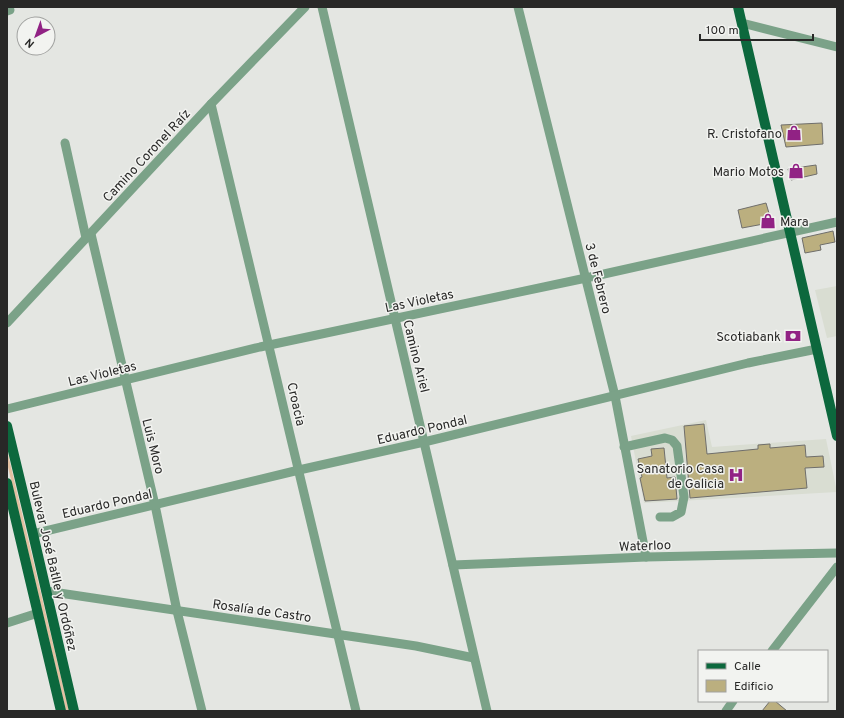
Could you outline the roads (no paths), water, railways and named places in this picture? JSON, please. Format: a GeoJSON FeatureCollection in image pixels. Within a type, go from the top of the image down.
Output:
{"type":"FeatureCollection","features":[{"type":"Feature","properties":{"kind":"main road"},"geometry":{"type":"LineString","coordinates":[[738,7],[817,349],[835,419],[837,436]]}},
{"type":"Feature","properties":{"kind":"main road","name":"Bulevar José Batlle y Ordóñez"},"geometry":{"type":"LineString","coordinates":[[7,426],[74,711]]}},
{"type":"Feature","properties":{"kind":"main road","name":"Bulevar José Batlle y Ordóñez"},"geometry":{"type":"LineString","coordinates":[[7,483],[61,711]]}},
{"type":"Feature","properties":{"kind":"street","name":"Camino Coronel Raíz"},"geometry":{"type":"LineString","coordinates":[[7,323],[211,104],[305,7]]}},
{"type":"Feature","properties":{"kind":"street","name":"Camino Ariel"},"geometry":{"type":"LineString","coordinates":[[322,7],[487,711]]}},
{"type":"Feature","properties":{"kind":"street","name":"3 de Febrero"},"geometry":{"type":"LineString","coordinates":[[518,7],[615,396],[646,557]]}},
{"type":"Feature","properties":{"kind":"street"},"geometry":{"type":"LineString","coordinates":[[742,23],[837,47]]}},
{"type":"Feature","properties":{"kind":"street","name":"Croacia"},"geometry":{"type":"LineString","coordinates":[[211,104],[270,345],[356,711]]}},
{"type":"Feature","properties":{"kind":"street","name":"Luis Moro"},"geometry":{"type":"LineString","coordinates":[[65,143],[155,505],[202,711]]}},
{"type":"Feature","properties":{"kind":"street","name":"Las Violetas"},"geometry":{"type":"LineString","coordinates":[[7,409],[270,345],[586,278],[837,222]]}},
{"type":"Feature","properties":{"kind":"street","name":"Eduardo Pondal"},"geometry":{"type":"LineString","coordinates":[[33,534],[299,470],[424,442],[748,363],[817,349]]}},
{"type":"Feature","properties":{"kind":"street"},"geometry":{"type":"LineString","coordinates":[[624,447],[665,438],[672,440],[677,446],[684,497],[681,512],[672,516],[660,517]]}},
{"type":"Feature","properties":{"kind":"street","name":"Waterloo"},"geometry":{"type":"LineString","coordinates":[[453,565],[646,557],[837,553]]}},
{"type":"Feature","properties":{"kind":"street"},"geometry":{"type":"LineString","coordinates":[[773,650],[837,567]]}},
{"type":"Feature","properties":{"kind":"street","name":"Rosalía de Castro"},"geometry":{"type":"LineString","coordinates":[[46,591],[416,646],[474,658]]}},
{"type":"Feature","properties":{"kind":"street"},"geometry":{"type":"LineString","coordinates":[[7,623],[38,613]]}},
{"type":"Feature","properties":{"kind":"street"},"geometry":{"type":"LineString","coordinates":[[726,711],[732,702]]}},
{"type":"Feature","properties":{"kind":"place","name":"R. Cristofano"},"geometry":{"type":"Point","coordinates":[794,133]}},
{"type":"Feature","properties":{"kind":"place","name":"Mario Motos"},"geometry":{"type":"Point","coordinates":[796,171]}},
{"type":"Feature","properties":{"kind":"place","name":"Mara"},"geometry":{"type":"Point","coordinates":[768,221]}},
{"type":"Feature","properties":{"kind":"place","name":"Scotiabank"},"geometry":{"type":"Point","coordinates":[793,336]}},
{"type":"Feature","properties":{"kind":"place","name":"Sanatorio Casa de Galicia"},"geometry":{"type":"Point","coordinates":[736,475]}}]}
